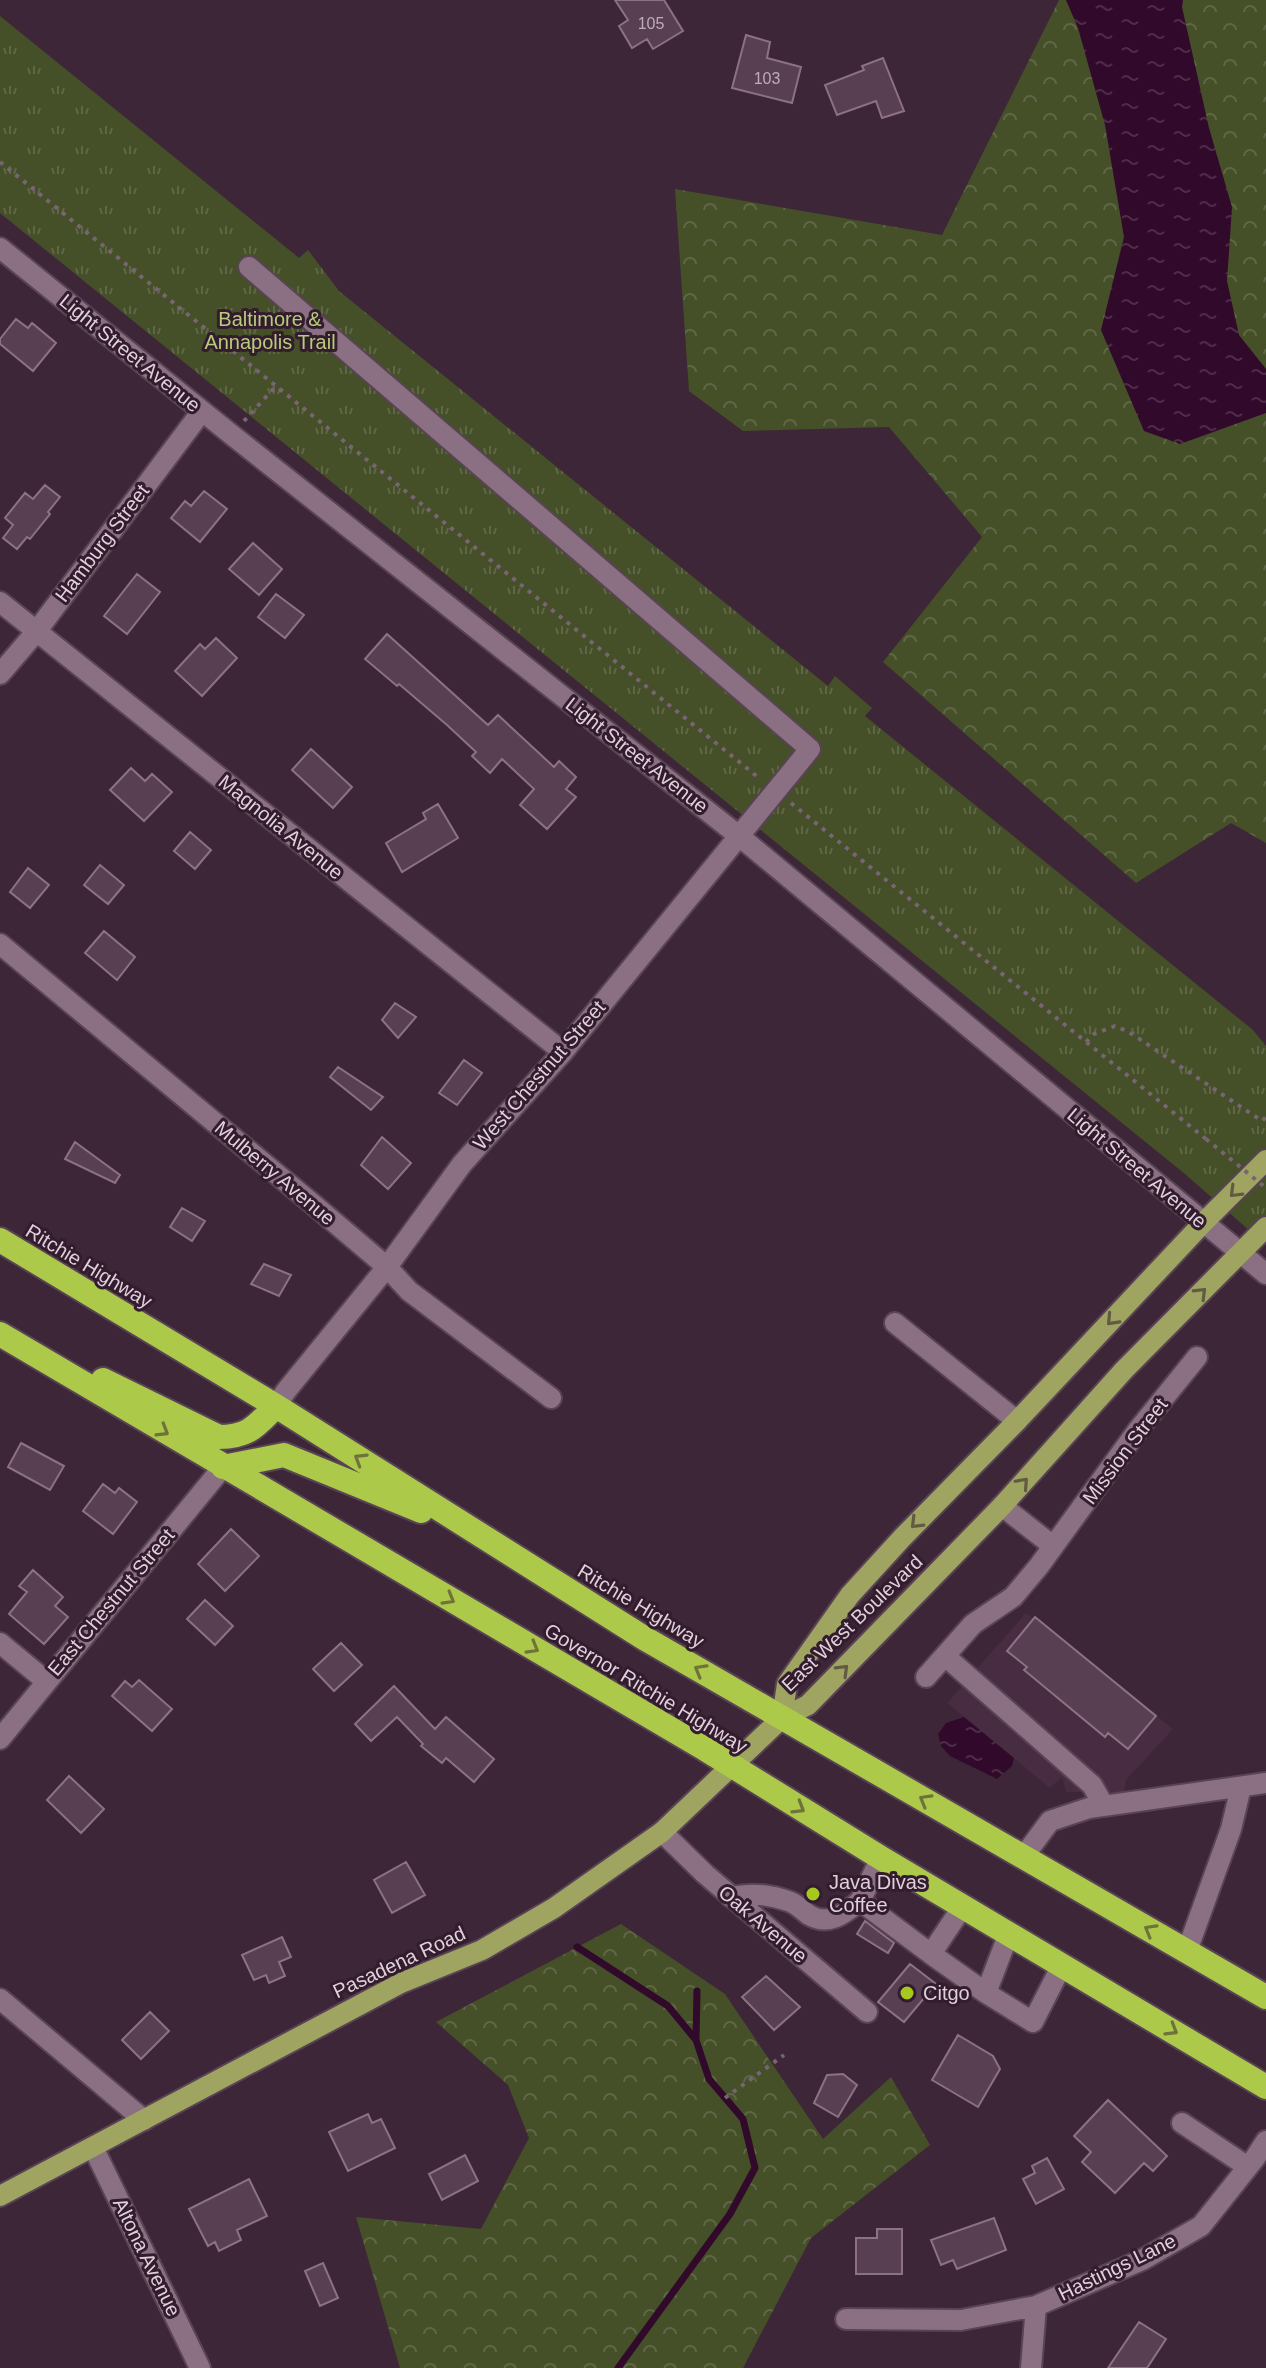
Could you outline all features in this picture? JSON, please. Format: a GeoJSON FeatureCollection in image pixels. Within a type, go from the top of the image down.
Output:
{"type":"FeatureCollection","features":[{"type":"Feature","properties":{"kind":"highway","name":"Ritchie Highway"},"geometry":{"type":"LineString","coordinates":[[0,1240],[276,1406],[644,1638],[1266,1997]]}},
{"type":"Feature","properties":{"kind":"highway"},"geometry":{"type":"LineString","coordinates":[[5,1337],[119,1386],[219,1437],[235,1437],[252,1430],[276,1406]]}},
{"type":"Feature","properties":{"kind":"highway","name":"Governor Ritchie Highway"},"geometry":{"type":"LineString","coordinates":[[5,1337],[692,1741],[881,1858],[1266,2087]]}},
{"type":"Feature","properties":{"kind":"highway"},"geometry":{"type":"LineString","coordinates":[[223,1467],[284,1455],[483,1536]]}},
{"type":"Feature","properties":{"kind":"main road","name":"East West Boulevard"},"geometry":{"type":"LineString","coordinates":[[782,1718],[787,1684],[850,1595],[1266,1160]]}},
{"type":"Feature","properties":{"kind":"main road","name":"East West Boulevard"},"geometry":{"type":"LineString","coordinates":[[782,1718],[808,1705],[1002,1506],[1124,1370],[1266,1227]]}},
{"type":"Feature","properties":{"kind":"main road","name":"Pasadena Road"},"geometry":{"type":"LineString","coordinates":[[0,2196],[401,1983],[482,1950],[554,1908],[662,1832],[782,1718]]}},
{"type":"Feature","properties":{"kind":"street","name":"Light Street Avenue"},"geometry":{"type":"LineString","coordinates":[[0,248],[739,836],[1266,1274]]}},
{"type":"Feature","properties":{"kind":"street","name":"West Chestnut Street"},"geometry":{"type":"LineString","coordinates":[[249,267],[810,749],[563,1052],[462,1164],[387,1267],[276,1406]]}},
{"type":"Feature","properties":{"kind":"street","name":"Hamburg Street"},"geometry":{"type":"LineString","coordinates":[[0,674],[36,632],[202,411]]}},
{"type":"Feature","properties":{"kind":"street","name":"Magnolia Avenue"},"geometry":{"type":"LineString","coordinates":[[0,602],[563,1052]]}},
{"type":"Feature","properties":{"kind":"street","name":"Mulberry Avenue"},"geometry":{"type":"LineString","coordinates":[[0,944],[387,1267],[409,1291],[551,1398]]}},
{"type":"Feature","properties":{"kind":"street"},"geometry":{"type":"LineString","coordinates":[[895,1323],[1017,1421]]}},
{"type":"Feature","properties":{"kind":"street","name":"Mission Street"},"geometry":{"type":"LineString","coordinates":[[926,1677],[973,1624],[1013,1597],[1138,1430],[1197,1357]]}},
{"type":"Feature","properties":{"kind":"street","name":"East Chestnut Street"},"geometry":{"type":"LineString","coordinates":[[0,1739],[223,1467]]}},
{"type":"Feature","properties":{"kind":"street"},"geometry":{"type":"LineString","coordinates":[[1002,1506],[1053,1546]]}},
{"type":"Feature","properties":{"kind":"street"},"geometry":{"type":"LineString","coordinates":[[0,1643],[46,1681]]}},
{"type":"Feature","properties":{"kind":"street"},"geometry":{"type":"LineString","coordinates":[[945,1656],[1092,1785],[1104,1806]]}},
{"type":"Feature","properties":{"kind":"street"},"geometry":{"type":"LineString","coordinates":[[1024,1856],[1050,1821],[1089,1808],[1266,1783]]}},
{"type":"Feature","properties":{"kind":"street"},"geometry":{"type":"LineString","coordinates":[[1187,1951],[1231,1829],[1241,1787]]}},
{"type":"Feature","properties":{"kind":"street","name":"Oak Avenue"},"geometry":{"type":"LineString","coordinates":[[662,1832],[731,1897],[867,2012]]}},
{"type":"Feature","properties":{"kind":"street"},"geometry":{"type":"LineString","coordinates":[[731,1897],[751,1893],[790,1901],[814,1918],[830,1920],[843,1915],[860,1901],[881,1858]]}},
{"type":"Feature","properties":{"kind":"street"},"geometry":{"type":"LineString","coordinates":[[860,1901],[986,1993],[1033,2022],[1062,1965]]}},
{"type":"Feature","properties":{"kind":"street"},"geometry":{"type":"LineString","coordinates":[[931,1954],[963,1906]]}},
{"type":"Feature","properties":{"kind":"street"},"geometry":{"type":"LineString","coordinates":[[986,1993],[1009,1933]]}},
{"type":"Feature","properties":{"kind":"street"},"geometry":{"type":"LineString","coordinates":[[0,1999],[144,2120]]}},
{"type":"Feature","properties":{"kind":"street"},"geometry":{"type":"LineString","coordinates":[[1182,2123],[1248,2167]]}},
{"type":"Feature","properties":{"kind":"street","name":"Hastings Lane"},"geometry":{"type":"LineString","coordinates":[[1031,2368],[1036,2306],[1142,2260],[1201,2226],[1266,2141]]}},
{"type":"Feature","properties":{"kind":"street","name":"Altona Avenue"},"geometry":{"type":"LineString","coordinates":[[93,2147],[200,2368]]}},
{"type":"Feature","properties":{"kind":"street"},"geometry":{"type":"LineString","coordinates":[[846,2319],[961,2320],[1036,2306]]}},
{"type":"Feature","properties":{"kind":"path"},"geometry":{"type":"LineString","coordinates":[[0,162],[1266,1188]]}},
{"type":"Feature","properties":{"kind":"path"},"geometry":{"type":"LineString","coordinates":[[232,435],[276,386]]}},
{"type":"Feature","properties":{"kind":"path"},"geometry":{"type":"LineString","coordinates":[[1086,1042],[1094,1034],[1115,1026],[1129,1032],[1262,1121],[1266,1117]]}},
{"type":"Feature","properties":{"kind":"path"},"geometry":{"type":"LineString","coordinates":[[725,2098],[784,2055]]}},
{"type":"Feature","properties":{"kind":"shaded area"},"geometry":{"type":"Polygon","coordinates":[[[1026,1613],[1173,1729],[1126,1780],[1124,1792],[1066,1792],[1062,1777],[1050,1788],[947,1703],[1026,1613]]]}},
{"type":"Feature","properties":{"kind":"green space"},"geometry":{"type":"Polygon","coordinates":[[[1059,0],[1266,0],[1266,843],[1231,823],[1136,883],[883,662],[982,537],[889,427],[743,431],[689,391],[675,189],[942,235],[1059,0]]]}},
{"type":"Feature","properties":{"kind":"green space","name":"Baltimore & Annapolis Trail"},"geometry":{"type":"Polygon","coordinates":[[[0,16],[299,258],[308,250],[339,291],[828,686],[835,676],[872,708],[865,716],[1253,1030],[1266,1046],[1266,1245],[1185,1174],[0,213],[0,16]]]}},
{"type":"Feature","properties":{"kind":"green space"},"geometry":{"type":"Polygon","coordinates":[[[621,1924],[725,1994],[823,2139],[891,2077],[930,2145],[811,2238],[743,2368],[400,2368],[356,2217],[481,2229],[529,2138],[508,2085],[436,2022],[621,1924]]]}},
{"type":"Feature","properties":{"kind":"water"},"geometry":{"type":"Polygon","coordinates":[[[1066,0],[1183,0],[1209,128],[1232,207],[1227,281],[1239,335],[1266,369],[1266,413],[1180,444],[1144,431],[1101,330],[1124,237],[1105,125],[1078,28],[1066,0]]]}},
{"type":"Feature","properties":{"kind":"water"},"geometry":{"type":"Polygon","coordinates":[[[964,1717],[1014,1758],[1012,1766],[997,1779],[950,1756],[941,1746],[938,1734],[946,1723],[964,1717]]]}},
{"type":"Feature","properties":{"kind":"building"},"geometry":{"type":"Polygon","coordinates":[[[615,0],[664,0],[683,31],[653,49],[647,39],[632,48],[619,26],[628,20],[615,0]]]}},
{"type":"Feature","properties":{"kind":"building"},"geometry":{"type":"Polygon","coordinates":[[[746,35],[770,42],[767,58],[801,67],[792,103],[732,88],[746,35]]]}},
{"type":"Feature","properties":{"kind":"building"},"geometry":{"type":"Polygon","coordinates":[[[883,58],[904,111],[882,118],[876,101],[837,115],[825,85],[864,70],[862,66],[883,58]]]}},
{"type":"Feature","properties":{"kind":"building"},"geometry":{"type":"Polygon","coordinates":[[[16,319],[28,328],[32,323],[56,343],[33,371],[0,344],[0,339],[16,319]]]}},
{"type":"Feature","properties":{"kind":"building"},"geometry":{"type":"Polygon","coordinates":[[[45,485],[60,497],[30,539],[27,537],[17,549],[3,538],[13,525],[5,518],[25,493],[33,499],[45,485]]]}},
{"type":"Feature","properties":{"kind":"building"},"geometry":{"type":"Polygon","coordinates":[[[204,491],[227,509],[200,542],[171,518],[185,501],[191,506],[204,491]]]}},
{"type":"Feature","properties":{"kind":"building"},"geometry":{"type":"Polygon","coordinates":[[[253,543],[282,569],[259,595],[229,569],[253,543]]]}},
{"type":"Feature","properties":{"kind":"building"},"geometry":{"type":"Polygon","coordinates":[[[137,574],[160,592],[127,634],[104,616],[137,574]]]}},
{"type":"Feature","properties":{"kind":"building"},"geometry":{"type":"Polygon","coordinates":[[[276,594],[304,615],[285,638],[258,617],[276,594]]]}},
{"type":"Feature","properties":{"kind":"building"},"geometry":{"type":"Polygon","coordinates":[[[387,634],[488,725],[498,715],[554,767],[559,761],[576,777],[566,789],[576,797],[547,829],[520,805],[534,789],[502,759],[490,773],[472,756],[476,752],[447,725],[365,659],[387,634]]]}},
{"type":"Feature","properties":{"kind":"building"},"geometry":{"type":"Polygon","coordinates":[[[216,638],[237,658],[202,696],[175,671],[200,644],[205,649],[216,638]]]}},
{"type":"Feature","properties":{"kind":"building"},"geometry":{"type":"Polygon","coordinates":[[[311,749],[352,787],[333,808],[292,770],[311,749]]]}},
{"type":"Feature","properties":{"kind":"building"},"geometry":{"type":"Polygon","coordinates":[[[131,768],[145,781],[152,774],[172,792],[144,821],[110,790],[131,768]]]}},
{"type":"Feature","properties":{"kind":"building"},"geometry":{"type":"Polygon","coordinates":[[[438,804],[458,838],[402,872],[386,843],[426,819],[423,813],[438,804]]]}},
{"type":"Feature","properties":{"kind":"building"},"geometry":{"type":"Polygon","coordinates":[[[190,832],[211,850],[195,869],[174,851],[190,832]]]}},
{"type":"Feature","properties":{"kind":"building"},"geometry":{"type":"Polygon","coordinates":[[[100,865],[124,885],[108,904],[84,885],[100,865]]]}},
{"type":"Feature","properties":{"kind":"building"},"geometry":{"type":"Polygon","coordinates":[[[28,868],[49,885],[30,908],[10,892],[28,868]]]}},
{"type":"Feature","properties":{"kind":"building"},"geometry":{"type":"Polygon","coordinates":[[[104,931],[135,957],[117,980],[85,953],[104,931]]]}},
{"type":"Feature","properties":{"kind":"building"},"geometry":{"type":"Polygon","coordinates":[[[395,1003],[416,1017],[398,1038],[382,1020],[395,1003]]]}},
{"type":"Feature","properties":{"kind":"building"},"geometry":{"type":"Polygon","coordinates":[[[464,1060],[482,1073],[457,1105],[439,1093],[464,1060]]]}},
{"type":"Feature","properties":{"kind":"building"},"geometry":{"type":"Polygon","coordinates":[[[338,1067],[383,1097],[371,1110],[330,1077],[338,1067]]]}},
{"type":"Feature","properties":{"kind":"building"},"geometry":{"type":"Polygon","coordinates":[[[382,1137],[411,1163],[388,1189],[361,1165],[382,1137]]]}},
{"type":"Feature","properties":{"kind":"building"},"geometry":{"type":"Polygon","coordinates":[[[75,1142],[120,1175],[115,1183],[65,1159],[75,1142]]]}},
{"type":"Feature","properties":{"kind":"building"},"geometry":{"type":"Polygon","coordinates":[[[182,1208],[205,1221],[192,1241],[170,1227],[182,1208]]]}},
{"type":"Feature","properties":{"kind":"building"},"geometry":{"type":"Polygon","coordinates":[[[264,1264],[291,1275],[279,1296],[251,1284],[264,1264]]]}},
{"type":"Feature","properties":{"kind":"building"},"geometry":{"type":"Polygon","coordinates":[[[21,1443],[64,1466],[50,1490],[8,1467],[21,1443]]]}},
{"type":"Feature","properties":{"kind":"building"},"geometry":{"type":"Polygon","coordinates":[[[103,1484],[115,1493],[119,1488],[137,1502],[113,1534],[83,1511],[103,1484]]]}},
{"type":"Feature","properties":{"kind":"building"},"geometry":{"type":"Polygon","coordinates":[[[231,1529],[259,1556],[225,1591],[198,1564],[231,1529]]]}},
{"type":"Feature","properties":{"kind":"building"},"geometry":{"type":"Polygon","coordinates":[[[33,1570],[63,1597],[55,1606],[68,1617],[44,1644],[9,1614],[27,1592],[19,1586],[33,1570]]]}},
{"type":"Feature","properties":{"kind":"building"},"geometry":{"type":"Polygon","coordinates":[[[205,1600],[233,1626],[215,1645],[187,1619],[205,1600]]]}},
{"type":"Feature","properties":{"kind":"building"},"geometry":{"type":"Polygon","coordinates":[[[1035,1617],[1156,1716],[1128,1749],[1108,1733],[1105,1737],[1024,1670],[1027,1667],[1007,1651],[1035,1617]]]}},
{"type":"Feature","properties":{"kind":"building"},"geometry":{"type":"Polygon","coordinates":[[[341,1643],[362,1665],[334,1691],[313,1669],[341,1643]]]}},
{"type":"Feature","properties":{"kind":"building"},"geometry":{"type":"Polygon","coordinates":[[[139,1680],[172,1709],[152,1731],[112,1696],[125,1681],[132,1687],[139,1680]]]}},
{"type":"Feature","properties":{"kind":"building"},"geometry":{"type":"Polygon","coordinates":[[[394,1686],[435,1729],[446,1717],[494,1759],[474,1782],[446,1758],[442,1763],[421,1746],[423,1744],[397,1717],[371,1741],[355,1724],[394,1686]]]}},
{"type":"Feature","properties":{"kind":"building"},"geometry":{"type":"Polygon","coordinates":[[[69,1776],[104,1809],[81,1833],[47,1800],[69,1776]]]}},
{"type":"Feature","properties":{"kind":"building"},"geometry":{"type":"Polygon","coordinates":[[[406,1862],[425,1895],[392,1913],[374,1880],[406,1862]]]}},
{"type":"Feature","properties":{"kind":"building"},"geometry":{"type":"Polygon","coordinates":[[[865,1921],[894,1943],[888,1953],[857,1934],[865,1921]]]}},
{"type":"Feature","properties":{"kind":"building"},"geometry":{"type":"Polygon","coordinates":[[[282,1937],[291,1957],[279,1962],[285,1976],[269,1983],[266,1975],[254,1980],[242,1955],[282,1937]]]}},
{"type":"Feature","properties":{"kind":"building","name":"Citgo"},"geometry":{"type":"Polygon","coordinates":[[[910,1964],[936,1984],[904,2022],[878,2002],[910,1964]]]}},
{"type":"Feature","properties":{"kind":"building"},"geometry":{"type":"Polygon","coordinates":[[[766,1976],[800,2007],[774,2030],[742,1997],[766,1976]]]}},
{"type":"Feature","properties":{"kind":"building"},"geometry":{"type":"Polygon","coordinates":[[[150,2012],[169,2031],[141,2059],[122,2040],[150,2012]]]}},
{"type":"Feature","properties":{"kind":"building"},"geometry":{"type":"Polygon","coordinates":[[[958,2035],[993,2056],[1000,2069],[978,2107],[932,2080],[958,2035]]]}},
{"type":"Feature","properties":{"kind":"building"},"geometry":{"type":"Polygon","coordinates":[[[843,2074],[857,2085],[838,2117],[814,2103],[827,2075],[843,2074]]]}},
{"type":"Feature","properties":{"kind":"building"},"geometry":{"type":"Polygon","coordinates":[[[1108,2100],[1167,2156],[1153,2171],[1144,2163],[1115,2193],[1082,2162],[1091,2152],[1074,2136],[1108,2100]]]}},
{"type":"Feature","properties":{"kind":"building"},"geometry":{"type":"Polygon","coordinates":[[[368,2114],[372,2123],[381,2119],[395,2148],[348,2171],[329,2132],[368,2114]]]}},
{"type":"Feature","properties":{"kind":"building"},"geometry":{"type":"Polygon","coordinates":[[[465,2155],[478,2181],[442,2200],[429,2174],[465,2155]]]}},
{"type":"Feature","properties":{"kind":"building"},"geometry":{"type":"Polygon","coordinates":[[[1047,2158],[1064,2189],[1036,2204],[1023,2179],[1035,2173],[1032,2166],[1047,2158]]]}},
{"type":"Feature","properties":{"kind":"building"},"geometry":{"type":"Polygon","coordinates":[[[249,2179],[267,2216],[237,2230],[241,2240],[219,2251],[215,2242],[208,2246],[189,2209],[249,2179]]]}},
{"type":"Feature","properties":{"kind":"building"},"geometry":{"type":"Polygon","coordinates":[[[994,2218],[1006,2250],[957,2269],[953,2260],[941,2265],[931,2240],[994,2218]]]}},
{"type":"Feature","properties":{"kind":"building"},"geometry":{"type":"Polygon","coordinates":[[[877,2229],[902,2229],[902,2274],[856,2274],[856,2238],[877,2238],[877,2229]]]}},
{"type":"Feature","properties":{"kind":"building"},"geometry":{"type":"Polygon","coordinates":[[[323,2263],[338,2298],[320,2306],[305,2271],[323,2263]]]}},
{"type":"Feature","properties":{"kind":"building"},"geometry":{"type":"Polygon","coordinates":[[[1139,2322],[1166,2339],[1147,2368],[1108,2368],[1139,2322]]]}},
{"type":"Feature","properties":{"kind":"waterway"},"geometry":{"type":"LineString","coordinates":[[577,1947],[668,2006],[696,2040],[709,2079],[743,2119],[755,2168],[730,2214],[618,2368]]}},
{"type":"Feature","properties":{"kind":"waterway"},"geometry":{"type":"LineString","coordinates":[[696,2040],[697,1991]]}},
{"type":"Feature","properties":{"kind":"place","name":"Java Divas Coffee"},"geometry":{"type":"Point","coordinates":[813,1894]}},
{"type":"Feature","properties":{"kind":"place","name":"Citgo"},"geometry":{"type":"Point","coordinates":[907,1993]}}]}
